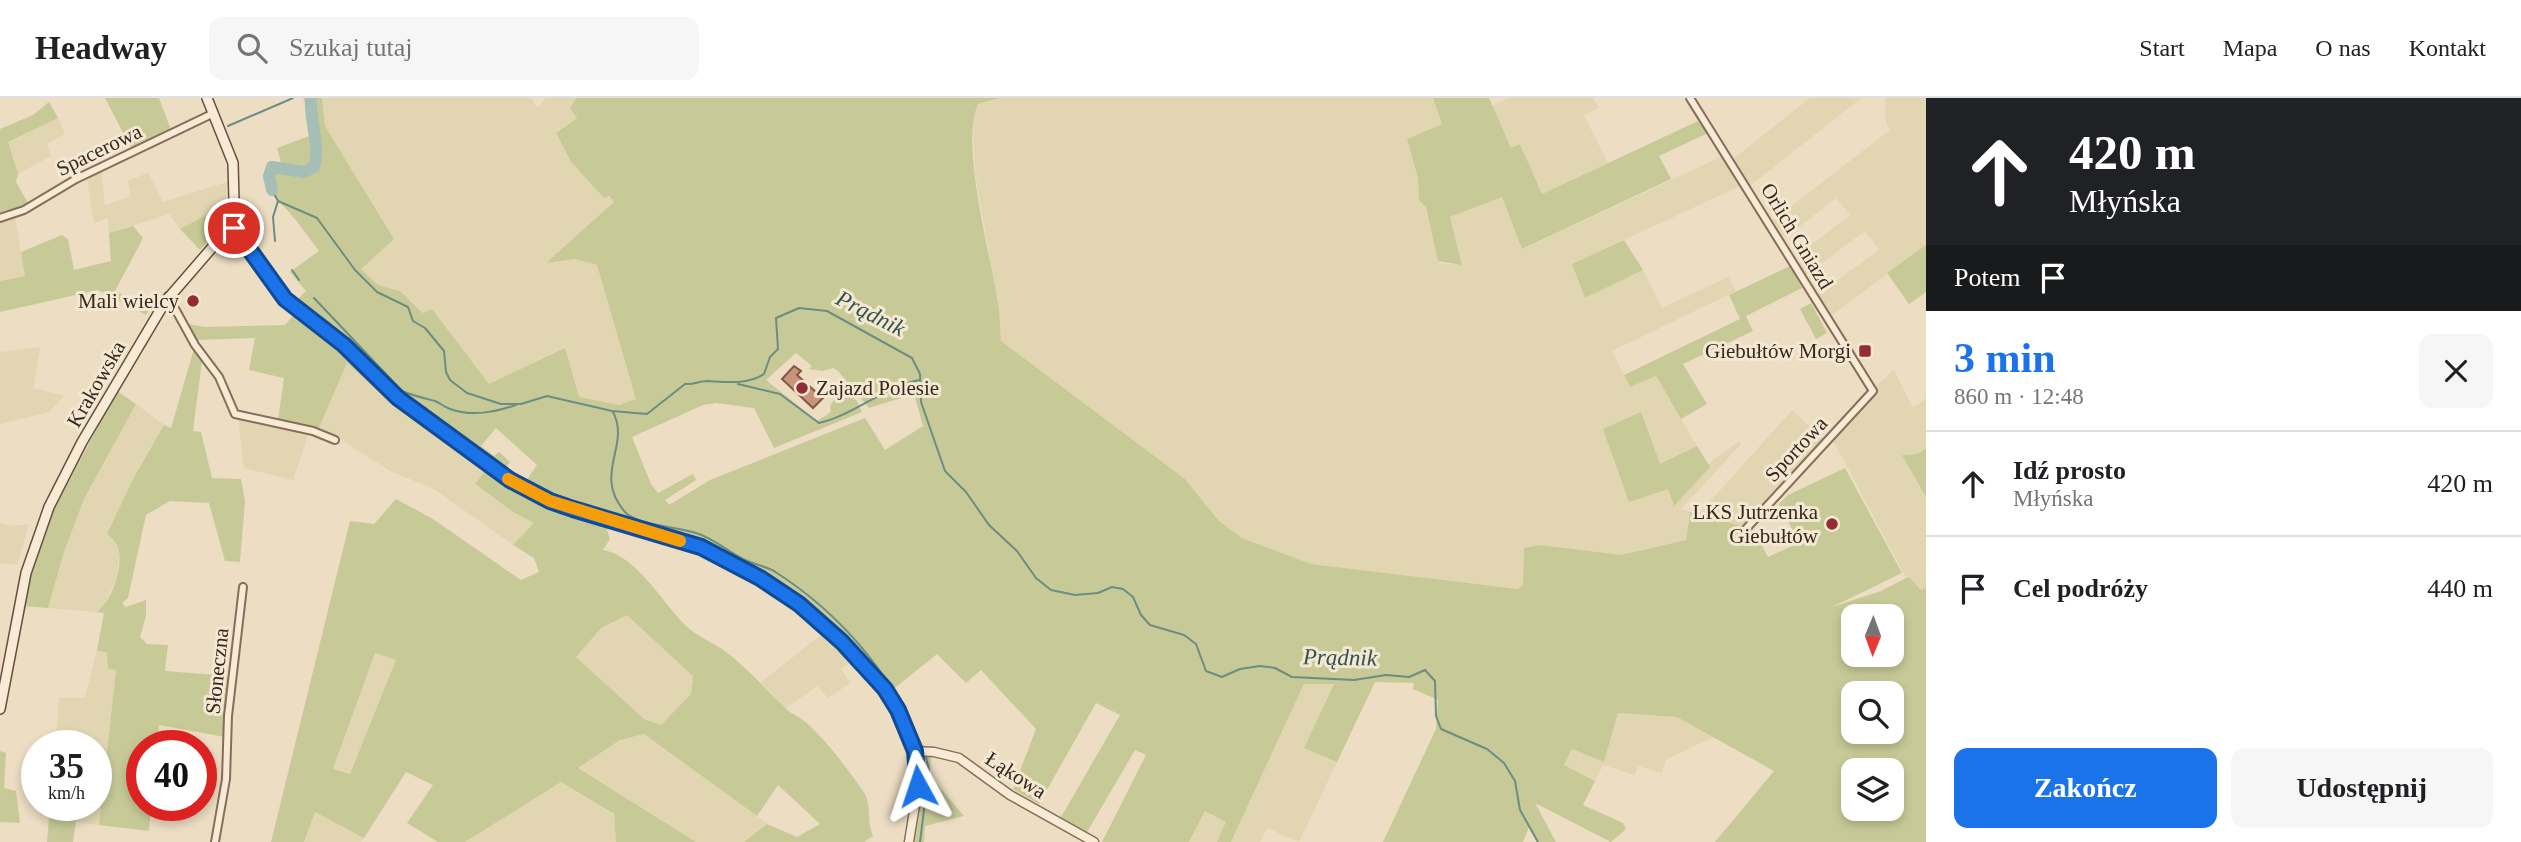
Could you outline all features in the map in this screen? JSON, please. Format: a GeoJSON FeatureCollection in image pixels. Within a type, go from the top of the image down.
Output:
{"type":"FeatureCollection","features":[{"type":"Feature","properties":{"kind":"main road"},"geometry":{"type":"LineString","coordinates":[[207,98],[234,169],[233,206],[229,225]]}},
{"type":"Feature","properties":{"kind":"main road","name":"Krakowska"},"geometry":{"type":"LineString","coordinates":[[0,709],[16,618],[40,528],[82,442],[168,296],[229,225]]}},
{"type":"Feature","properties":{"kind":"street","name":"Orlich Gniazd"},"geometry":{"type":"LineString","coordinates":[[1690,98],[1873,391]]}},
{"type":"Feature","properties":{"kind":"street","name":"Spacerowa"},"geometry":{"type":"LineString","coordinates":[[0,218],[24,210],[76,179],[214,113]]}},
{"type":"Feature","properties":{"kind":"street"},"geometry":{"type":"LineString","coordinates":[[229,225],[240,233],[285,299],[344,345],[398,398],[510,480],[550,501],[701,547],[760,578],[799,604],[842,642],[885,689],[898,710],[915,751],[918,786],[909,842]]}},
{"type":"Feature","properties":{"kind":"street"},"geometry":{"type":"LineString","coordinates":[[168,296],[195,345],[219,377],[235,414],[313,431],[335,440]]}},
{"type":"Feature","properties":{"kind":"street","name":"Sportowa"},"geometry":{"type":"LineString","coordinates":[[1744,531],[1873,391]]}},
{"type":"Feature","properties":{"kind":"street","name":"Słoneczna"},"geometry":{"type":"LineString","coordinates":[[215,842],[226,779],[228,716],[243,587]]}},
{"type":"Feature","properties":{"kind":"street","name":"Łąkowa"},"geometry":{"type":"LineString","coordinates":[[915,751],[959,758],[1010,796],[1094,842]]}},
{"type":"Feature","properties":{"kind":"shaded area"},"geometry":{"type":"Polygon","coordinates":[[[322,98],[531,98],[538,108],[546,98],[576,98],[570,108],[577,117],[556,133],[571,162],[604,198],[608,196],[614,202],[547,263],[575,259],[597,265],[637,400],[619,405],[579,397],[564,349],[489,385],[432,310],[424,313],[400,291],[378,285],[360,268],[394,239],[325,126],[322,98]]]}},
{"type":"Feature","properties":{"kind":"shaded area"},"geometry":{"type":"Polygon","coordinates":[[[1000,98],[1433,98],[1442,124],[1407,139],[1418,178],[1419,200],[1426,207],[1438,261],[1443,264],[1462,264],[1449,217],[1502,197],[1523,249],[1721,157],[1740,186],[1572,264],[1585,298],[1643,270],[1662,308],[1728,277],[1736,291],[1612,351],[1630,387],[1656,376],[1697,446],[1660,464],[1673,505],[1710,467],[1708,464],[1739,441],[1741,444],[1681,509],[1690,512],[1686,540],[1621,555],[1524,549],[1523,586],[1519,589],[1311,564],[1242,538],[1219,521],[1185,479],[1001,341],[997,298],[975,173],[973,115],[978,104],[1000,98]]]}},
{"type":"Feature","properties":{"kind":"shaded area"},"geometry":{"type":"Polygon","coordinates":[[[1508,98],[1593,98],[1599,108],[1584,115],[1608,163],[1542,194],[1520,144],[1511,148],[1492,106],[1508,98]]]}},
{"type":"Feature","properties":{"kind":"shaded area"},"geometry":{"type":"Polygon","coordinates":[[[1810,98],[1861,98],[1750,186],[1733,159],[1810,98]]]}},
{"type":"Feature","properties":{"kind":"shaded area"},"geometry":{"type":"Polygon","coordinates":[[[1885,98],[1926,98],[1926,245],[1831,316],[1817,295],[1879,250],[1865,231],[1806,275],[1797,256],[1850,215],[1836,198],[1785,238],[1773,220],[1890,130],[1886,122],[1885,98]]]}},
{"type":"Feature","properties":{"kind":"shaded area"},"geometry":{"type":"Polygon","coordinates":[[[58,118],[65,134],[47,144],[51,156],[18,174],[8,142],[58,118]]]}},
{"type":"Feature","properties":{"kind":"shaded area"},"geometry":{"type":"Polygon","coordinates":[[[101,169],[105,205],[131,196],[128,181],[148,173],[163,202],[227,182],[225,205],[180,229],[169,214],[109,233],[108,218],[94,223],[87,179],[101,169]]]}},
{"type":"Feature","properties":{"kind":"shaded area"},"geometry":{"type":"Polygon","coordinates":[[[15,217],[25,276],[0,281],[0,221],[15,217]]]}},
{"type":"Feature","properties":{"kind":"shaded area"},"geometry":{"type":"Polygon","coordinates":[[[40,347],[33,388],[64,396],[49,412],[0,424],[0,352],[40,347]]]}},
{"type":"Feature","properties":{"kind":"shaded area"},"geometry":{"type":"Polygon","coordinates":[[[347,362],[384,397],[485,472],[475,485],[513,512],[534,523],[513,545],[434,489],[390,471],[337,437],[318,430],[347,362]]]}},
{"type":"Feature","properties":{"kind":"shaded area"},"geometry":{"type":"Polygon","coordinates":[[[1894,370],[1913,408],[1926,399],[1926,449],[1917,454],[1902,455],[1926,497],[1926,588],[1921,590],[1910,578],[1906,578],[1833,440],[1872,397],[1875,387],[1894,370]]]}},
{"type":"Feature","properties":{"kind":"shaded area"},"geometry":{"type":"Polygon","coordinates":[[[136,404],[164,425],[133,479],[107,534],[117,544],[120,554],[116,579],[104,606],[97,612],[48,608],[64,552],[84,499],[136,404]]]}},
{"type":"Feature","properties":{"kind":"shaded area"},"geometry":{"type":"Polygon","coordinates":[[[1792,410],[1825,441],[1745,527],[1698,515],[1792,410]]]}},
{"type":"Feature","properties":{"kind":"shaded area"},"geometry":{"type":"Polygon","coordinates":[[[238,417],[308,436],[293,480],[244,468],[238,417]]]}},
{"type":"Feature","properties":{"kind":"shaded area"},"geometry":{"type":"Polygon","coordinates":[[[0,523],[12,526],[29,524],[17,565],[0,563],[0,523]]]}},
{"type":"Feature","properties":{"kind":"shaded area"},"geometry":{"type":"Polygon","coordinates":[[[627,614],[693,675],[691,694],[661,725],[644,719],[575,657],[601,628],[627,614]]]}},
{"type":"Feature","properties":{"kind":"shaded area"},"geometry":{"type":"Polygon","coordinates":[[[825,632],[855,659],[841,669],[850,683],[828,698],[817,686],[785,709],[761,682],[825,632]]]}},
{"type":"Feature","properties":{"kind":"shaded area"},"geometry":{"type":"Polygon","coordinates":[[[97,650],[107,653],[116,670],[109,730],[57,730],[59,698],[85,698],[97,650]]]}},
{"type":"Feature","properties":{"kind":"shaded area"},"geometry":{"type":"Polygon","coordinates":[[[375,653],[397,660],[350,774],[333,769],[375,653]]]}},
{"type":"Feature","properties":{"kind":"shaded area"},"geometry":{"type":"Polygon","coordinates":[[[1304,684],[1334,684],[1305,747],[1337,762],[1299,842],[1267,828],[1260,842],[1231,842],[1304,684]]]}},
{"type":"Feature","properties":{"kind":"shaded area"},"geometry":{"type":"Polygon","coordinates":[[[1618,713],[1677,717],[1713,737],[1666,760],[1662,773],[1638,766],[1635,775],[1603,765],[1595,781],[1564,765],[1572,749],[1604,762],[1618,713]]]}},
{"type":"Feature","properties":{"kind":"shaded area"},"geometry":{"type":"Polygon","coordinates":[[[644,734],[767,824],[744,842],[696,842],[578,768],[620,740],[644,734]]]}},
{"type":"Feature","properties":{"kind":"shaded area"},"geometry":{"type":"Polygon","coordinates":[[[561,782],[614,815],[616,842],[465,842],[561,782]]]}},
{"type":"Feature","properties":{"kind":"shaded area"},"geometry":{"type":"Polygon","coordinates":[[[1205,811],[1227,822],[1217,842],[1189,842],[1205,811]]]}},
{"type":"Feature","properties":{"kind":"shaded area"},"geometry":{"type":"Polygon","coordinates":[[[315,812],[364,838],[361,842],[304,842],[315,812]]]}},
{"type":"Feature","properties":{"kind":"shaded area"},"geometry":{"type":"Polygon","coordinates":[[[75,821],[99,821],[99,825],[75,821]]]}},
{"type":"Feature","properties":{"kind":"green space"},"geometry":{"type":"Polygon","coordinates":[[[105,98],[159,98],[171,130],[131,148],[105,98]]]}},
{"type":"Feature","properties":{"kind":"green space"},"geometry":{"type":"Polygon","coordinates":[[[303,98],[322,98],[325,126],[394,239],[361,269],[378,285],[400,291],[423,313],[432,309],[489,384],[565,348],[579,397],[619,405],[636,399],[597,265],[575,259],[546,263],[614,202],[609,196],[604,198],[571,162],[556,133],[577,118],[570,108],[576,98],[1000,98],[978,104],[973,122],[972,145],[978,199],[998,303],[1001,341],[1185,479],[1219,521],[1242,538],[1311,564],[1518,589],[1523,585],[1524,548],[1540,545],[1621,555],[1686,540],[1690,512],[1753,529],[1768,557],[1799,543],[1779,504],[1788,495],[1845,468],[1902,573],[1832,607],[1841,604],[1841,667],[1904,667],[1904,604],[1841,604],[1881,591],[1906,578],[1910,578],[1921,590],[1926,588],[1926,842],[1715,842],[1774,771],[1677,717],[1618,713],[1604,762],[1572,749],[1564,765],[1595,781],[1583,805],[1623,823],[1626,829],[1611,842],[1535,803],[1556,842],[1538,842],[1529,827],[1523,842],[1383,842],[1436,729],[1438,700],[1413,689],[1414,683],[1375,682],[1337,762],[1304,748],[1334,684],[1304,684],[1231,842],[1217,842],[1226,822],[1205,811],[1189,842],[1102,842],[1146,755],[1135,750],[1086,834],[1060,819],[1120,715],[1096,703],[1039,804],[1013,789],[1036,729],[981,670],[966,683],[937,654],[891,691],[829,623],[794,596],[726,554],[568,504],[524,484],[537,465],[496,428],[481,446],[494,456],[499,452],[510,462],[504,470],[388,384],[329,327],[295,302],[306,291],[290,272],[319,251],[270,191],[267,172],[269,163],[281,163],[277,148],[309,136],[307,106],[303,98]],[[796,353],[766,380],[817,421],[831,412],[830,406],[838,394],[846,392],[857,401],[862,412],[774,448],[754,408],[716,403],[703,405],[632,437],[651,484],[658,493],[693,474],[696,480],[665,500],[669,505],[710,480],[865,418],[885,450],[923,426],[914,394],[869,408],[838,371],[833,368],[823,371],[809,369],[812,366],[796,353]]]}},
{"type":"Feature","properties":{"kind":"green space"},"geometry":{"type":"Polygon","coordinates":[[[1433,98],[1489,98],[1511,148],[1520,144],[1542,194],[1698,121],[1708,133],[1659,156],[1671,179],[1522,249],[1502,197],[1450,217],[1462,265],[1438,261],[1426,207],[1419,200],[1418,178],[1407,139],[1442,124],[1433,98]]]}},
{"type":"Feature","properties":{"kind":"green space"},"geometry":{"type":"Polygon","coordinates":[[[49,102],[58,118],[8,142],[18,174],[16,182],[28,203],[0,216],[0,129],[33,115],[49,102]]]}},
{"type":"Feature","properties":{"kind":"green space"},"geometry":{"type":"Polygon","coordinates":[[[225,205],[220,226],[200,250],[180,229],[225,205]]]}},
{"type":"Feature","properties":{"kind":"green space"},"geometry":{"type":"Polygon","coordinates":[[[133,226],[143,238],[115,291],[150,308],[146,315],[98,290],[0,312],[0,281],[25,276],[21,252],[62,235],[68,239],[74,270],[111,261],[109,233],[133,226]]]}},
{"type":"Feature","properties":{"kind":"green space"},"geometry":{"type":"Polygon","coordinates":[[[1624,240],[1643,270],[1585,298],[1572,264],[1624,240]]]}},
{"type":"Feature","properties":{"kind":"green space"},"geometry":{"type":"Polygon","coordinates":[[[1926,245],[1926,292],[1909,304],[1887,273],[1926,245]]]}},
{"type":"Feature","properties":{"kind":"green space"},"geometry":{"type":"Polygon","coordinates":[[[1790,266],[1802,288],[1746,316],[1753,331],[1683,364],[1707,404],[1681,419],[1656,376],[1630,387],[1624,375],[1740,319],[1729,295],[1790,266]]]}},
{"type":"Feature","properties":{"kind":"green space"},"geometry":{"type":"Polygon","coordinates":[[[1811,303],[1827,333],[1816,339],[1800,309],[1811,303]]]}},
{"type":"Feature","properties":{"kind":"green space"},"geometry":{"type":"Polygon","coordinates":[[[296,312],[428,425],[426,427],[384,397],[347,363],[318,430],[278,420],[284,378],[249,370],[255,338],[195,340],[188,324],[204,327],[285,325],[296,312]]]}},
{"type":"Feature","properties":{"kind":"green space"},"geometry":{"type":"Polygon","coordinates":[[[194,349],[202,361],[193,431],[201,432],[212,478],[241,479],[245,501],[240,562],[225,561],[209,503],[170,501],[146,515],[128,598],[122,603],[126,607],[146,600],[146,616],[140,637],[147,644],[168,645],[165,671],[229,676],[225,737],[217,736],[217,730],[186,730],[159,725],[158,730],[126,730],[126,821],[150,821],[149,831],[99,825],[99,821],[112,821],[112,730],[109,730],[116,670],[108,669],[107,653],[97,650],[104,613],[97,612],[112,592],[118,573],[118,547],[107,534],[133,479],[164,425],[171,428],[194,349]]]}},
{"type":"Feature","properties":{"kind":"green space"},"geometry":{"type":"Polygon","coordinates":[[[117,391],[136,404],[84,499],[64,552],[48,608],[24,606],[35,560],[50,517],[117,391]]]}},
{"type":"Feature","properties":{"kind":"green space"},"geometry":{"type":"Polygon","coordinates":[[[1641,412],[1660,464],[1697,446],[1710,467],[1674,506],[1668,489],[1629,502],[1603,429],[1641,412]]]}},
{"type":"Feature","properties":{"kind":"green space"},"geometry":{"type":"Polygon","coordinates":[[[1926,449],[1926,497],[1902,455],[1917,454],[1926,449]]]}},
{"type":"Feature","properties":{"kind":"green space"},"geometry":{"type":"Polygon","coordinates":[[[486,470],[544,501],[605,524],[610,539],[603,550],[615,554],[638,570],[685,625],[733,657],[831,748],[866,797],[873,836],[864,842],[744,842],[767,824],[797,837],[820,824],[778,785],[757,816],[644,734],[620,740],[578,768],[696,842],[616,842],[614,814],[561,782],[465,842],[438,842],[407,823],[433,785],[406,772],[364,838],[315,812],[304,842],[271,842],[350,521],[374,524],[396,499],[433,519],[521,580],[539,572],[534,558],[513,545],[534,523],[513,512],[475,484],[486,470]],[[627,615],[601,628],[576,657],[644,719],[661,725],[691,694],[693,676],[627,615]],[[375,653],[333,769],[350,774],[396,660],[375,653]]]}},
{"type":"Feature","properties":{"kind":"green space"},"geometry":{"type":"Polygon","coordinates":[[[0,751],[6,753],[4,788],[16,791],[20,823],[0,822],[0,751]]]}},
{"type":"Feature","properties":{"kind":"green space"},"geometry":{"type":"Polygon","coordinates":[[[931,755],[930,780],[937,784],[964,816],[925,826],[924,842],[915,842],[925,773],[923,757],[931,755]]]}},
{"type":"Feature","properties":{"kind":"green space"},"geometry":{"type":"Polygon","coordinates":[[[49,821],[76,821],[73,842],[47,842],[49,821]]]}},
{"type":"Feature","properties":{"kind":"building","name":"Zajazd Polesie"},"geometry":{"type":"Polygon","coordinates":[[[794,366],[801,371],[797,375],[817,393],[820,389],[826,395],[813,408],[782,379],[794,366]]]}},
{"type":"Feature","properties":{"kind":"waterway"},"geometry":{"type":"LineString","coordinates":[[228,126],[293,98]]}},
{"type":"Feature","properties":{"kind":"waterway","name":"Prądnik"},"geometry":{"type":"LineString","coordinates":[[272,190],[269,176],[272,167],[304,172],[314,167],[316,151],[311,98]]}},
{"type":"Feature","properties":{"kind":"waterway","name":"Prądnik"},"geometry":{"type":"LineString","coordinates":[[272,190],[278,201],[317,218],[355,270],[377,292],[408,307],[413,321],[425,328],[444,351],[446,372],[450,380],[467,393],[501,404],[521,404],[547,396],[612,411],[647,414],[685,384],[744,381],[764,374],[770,357],[778,349],[776,318],[799,308],[827,311],[912,358],[920,374],[921,402],[945,471],[966,492],[989,525],[1017,551],[1036,578],[1051,590],[1075,595],[1098,593],[1112,587],[1123,589],[1133,597],[1141,615],[1150,625],[1184,635],[1196,644],[1206,671],[1222,677],[1240,669],[1260,666],[1275,668],[1292,677],[1354,680],[1386,675],[1409,677],[1425,670],[1435,681],[1436,716],[1441,729],[1487,749],[1504,763],[1515,781],[1520,810],[1538,842]]}},
{"type":"Feature","properties":{"kind":"waterway"},"geometry":{"type":"LineString","coordinates":[[275,241],[273,217],[278,201]]}},
{"type":"Feature","properties":{"kind":"waterway"},"geometry":{"type":"LineString","coordinates":[[292,270],[299,280]]}},
{"type":"Feature","properties":{"kind":"waterway"},"geometry":{"type":"LineString","coordinates":[[314,298],[402,391],[467,413],[516,405]]}},
{"type":"Feature","properties":{"kind":"waterway"},"geometry":{"type":"LineString","coordinates":[[738,384],[780,394],[819,423],[919,380]]}},
{"type":"Feature","properties":{"kind":"waterway"},"geometry":{"type":"LineString","coordinates":[[613,412],[618,437],[611,473],[612,485],[625,512],[648,523],[702,535],[743,559],[773,571],[801,590],[844,628],[881,672],[922,747]]}},
{"type":"Feature","properties":{"kind":"waterway"},"geometry":{"type":"LineString","coordinates":[[920,842],[929,770],[926,757]]}},
{"type":"Feature","properties":{"kind":"slow traffic"},"geometry":{"type":"LineString","coordinates":[[508,479],[550,501],[680,541]]}},
{"type":"Feature","properties":{"kind":"place","name":"Mali wielcy"},"geometry":{"type":"Point","coordinates":[193,301]}},
{"type":"Feature","properties":{"kind":"place","name":"Giebułtów Morgi"},"geometry":{"type":"Point","coordinates":[1865,351]}},
{"type":"Feature","properties":{"kind":"place","name":"Zajazd Polesie"},"geometry":{"type":"Point","coordinates":[802,388]}},
{"type":"Feature","properties":{"kind":"place","name":"LKS Jutrzenka Giebułtów"},"geometry":{"type":"Point","coordinates":[1832,524]}},
{"type":"Feature","properties":{"kind":"route"},"geometry":{"type":"LineString","coordinates":[[234,228],[285,299],[344,345],[398,398],[510,480],[550,501],[701,547],[760,578],[799,604],[842,642],[885,689],[898,710],[915,751],[918,786]]}}]}
